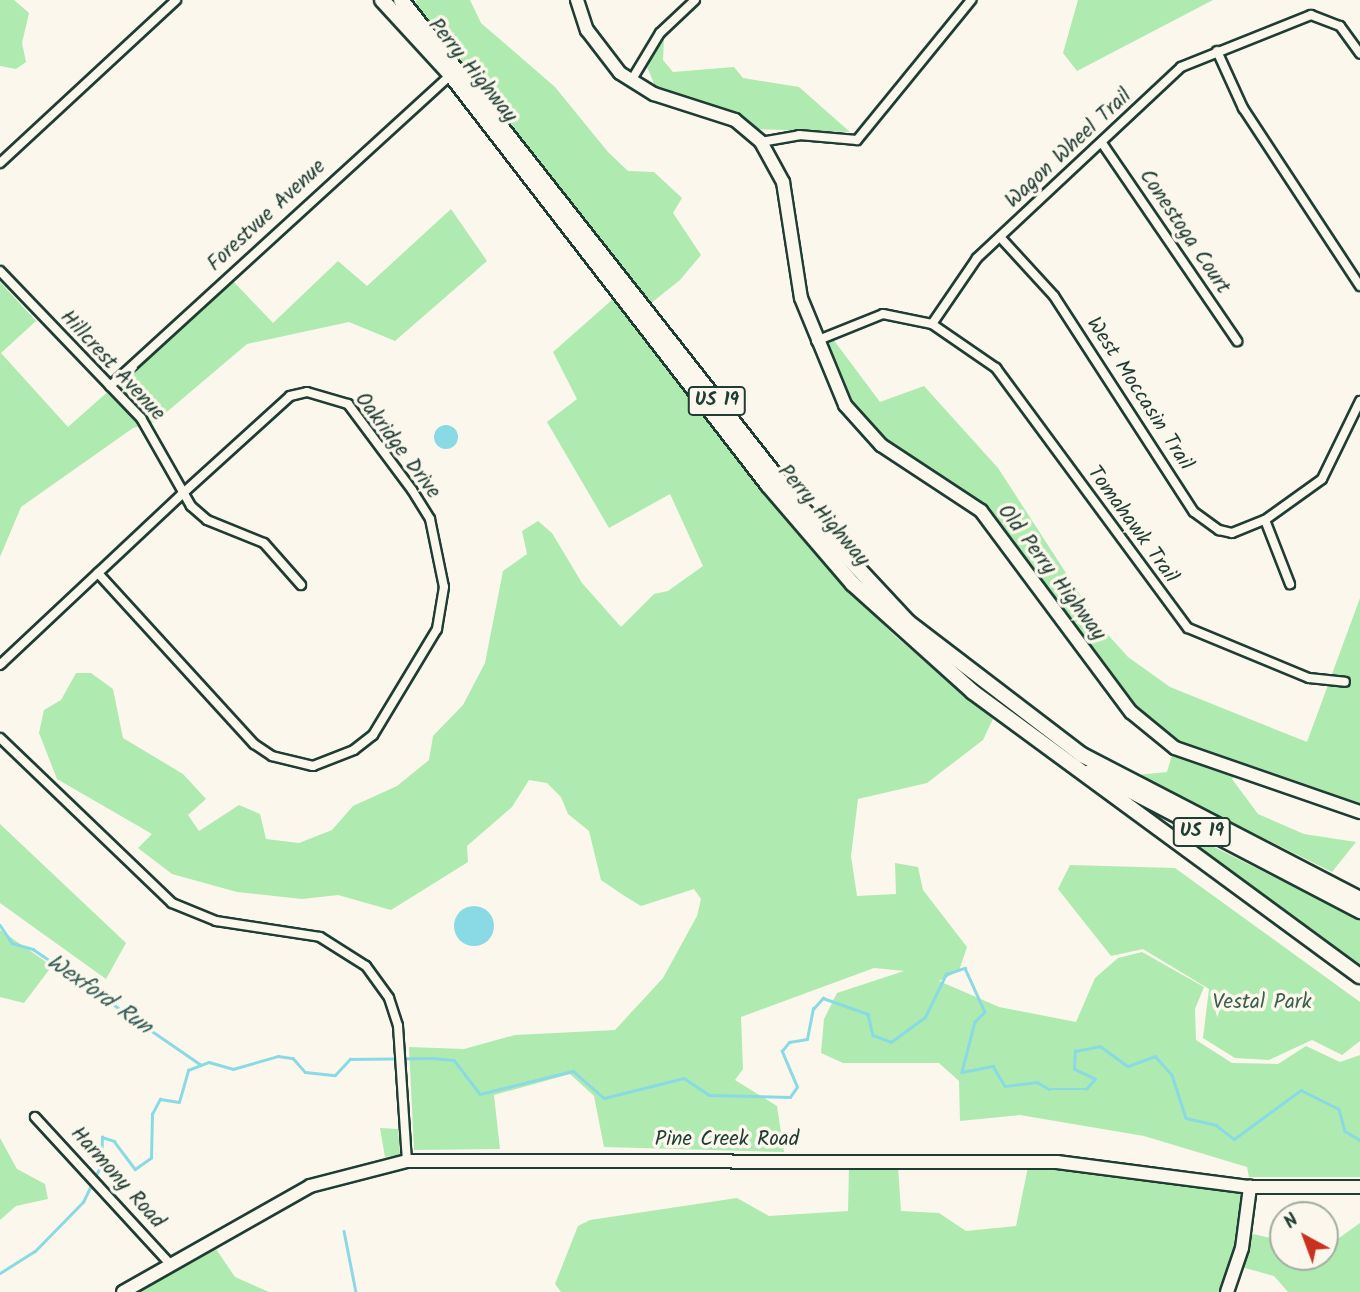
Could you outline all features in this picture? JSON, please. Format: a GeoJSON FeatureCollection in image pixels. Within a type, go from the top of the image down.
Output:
{"type":"FeatureCollection","features":[{"type":"Feature","properties":{"kind":"highway","name":"Perry Highway"},"geometry":{"type":"LineString","coordinates":[[382,0],[451,75],[816,544],[924,651],[1047,746]]}},
{"type":"Feature","properties":{"kind":"highway","name":"Perry Highway"},"geometry":{"type":"LineString","coordinates":[[401,0],[797,503],[908,622],[1082,755],[1360,900]]}},
{"type":"Feature","properties":{"kind":"highway"},"geometry":{"type":"LineString","coordinates":[[1047,746],[1360,976]]}},
{"type":"Feature","properties":{"kind":"street"},"geometry":{"type":"LineString","coordinates":[[0,163],[176,0]]}},
{"type":"Feature","properties":{"kind":"street","name":"Old Perry Highway"},"geometry":{"type":"LineString","coordinates":[[577,0],[597,46],[631,81],[735,120],[761,142],[783,182],[790,251],[816,341],[861,427],[982,511],[1104,678],[1153,734],[1255,780],[1360,812]]}},
{"type":"Feature","properties":{"kind":"street"},"geometry":{"type":"LineString","coordinates":[[631,81],[660,33],[695,0]]}},
{"type":"Feature","properties":{"kind":"street"},"geometry":{"type":"LineString","coordinates":[[761,142],[799,135],[857,140],[971,0]]}},
{"type":"Feature","properties":{"kind":"street","name":"Wagon Wheel Trail"},"geometry":{"type":"LineString","coordinates":[[932,324],[968,268],[1181,67],[1311,15],[1340,26],[1360,54]]}},
{"type":"Feature","properties":{"kind":"street"},"geometry":{"type":"LineString","coordinates":[[1217,51],[1243,107],[1360,286]]}},
{"type":"Feature","properties":{"kind":"street","name":"Forestvue Avenue"},"geometry":{"type":"LineString","coordinates":[[110,386],[451,75]]}},
{"type":"Feature","properties":{"kind":"street","name":"Conestoga Court"},"geometry":{"type":"LineString","coordinates":[[1102,143],[1237,341]]}},
{"type":"Feature","properties":{"kind":"street","name":"West Moccasin Trail"},"geometry":{"type":"LineString","coordinates":[[1000,237],[1054,296],[1194,512],[1232,533],[1265,520]]}},
{"type":"Feature","properties":{"kind":"street","name":"Hillcrest Avenue"},"geometry":{"type":"LineString","coordinates":[[0,271],[110,386],[156,441],[181,495]]}},
{"type":"Feature","properties":{"kind":"street"},"geometry":{"type":"LineString","coordinates":[[816,341],[883,314],[932,324]]}},
{"type":"Feature","properties":{"kind":"street","name":"Tomahawk Trail"},"geometry":{"type":"LineString","coordinates":[[932,324],[996,368],[1188,628],[1309,677],[1345,682]]}},
{"type":"Feature","properties":{"kind":"street","name":"Oakridge Drive"},"geometry":{"type":"LineString","coordinates":[[0,665],[181,495],[290,396],[324,393],[348,404],[430,519],[444,587],[437,629],[373,735],[313,766],[272,756],[99,573]]}},
{"type":"Feature","properties":{"kind":"street"},"geometry":{"type":"LineString","coordinates":[[1290,584],[1265,520],[1322,479],[1360,401]]}},
{"type":"Feature","properties":{"kind":"street"},"geometry":{"type":"LineString","coordinates":[[181,495],[207,520],[264,543],[301,585]]}},
{"type":"Feature","properties":{"kind":"street"},"geometry":{"type":"LineString","coordinates":[[0,738],[172,903],[216,921],[320,937],[366,966],[389,998],[398,1026],[407,1161]]}},
{"type":"Feature","properties":{"kind":"street","name":"Perry Highway"},"geometry":{"type":"LineString","coordinates":[[1047,746],[1360,912]]}},
{"type":"Feature","properties":{"kind":"street","name":"Harmony Road"},"geometry":{"type":"LineString","coordinates":[[35,1116],[171,1265]]}},
{"type":"Feature","properties":{"kind":"street","name":"Pine Creek Road"},"geometry":{"type":"LineString","coordinates":[[123,1292],[310,1185],[407,1161],[1057,1162],[1250,1187],[1360,1187]]}},
{"type":"Feature","properties":{"kind":"street"},"geometry":{"type":"LineString","coordinates":[[1227,1292],[1242,1248],[1250,1187]]}},
{"type":"Feature","properties":{"kind":"green space"},"geometry":{"type":"Polygon","coordinates":[[[0,0],[14,0],[29,13],[22,43],[26,62],[16,69],[0,66],[0,0]]]}},
{"type":"Feature","properties":{"kind":"green space"},"geometry":{"type":"Polygon","coordinates":[[[417,0],[470,0],[481,23],[555,87],[608,152],[628,171],[654,172],[682,198],[673,213],[701,255],[680,280],[650,304],[413,4],[417,0]]]}},
{"type":"Feature","properties":{"kind":"green space"},"geometry":{"type":"Polygon","coordinates":[[[1078,0],[1213,0],[1077,71],[1063,53],[1078,0]]]}},
{"type":"Feature","properties":{"kind":"green space"},"geometry":{"type":"Polygon","coordinates":[[[664,37],[663,60],[673,72],[734,67],[743,78],[799,87],[850,132],[757,129],[731,110],[656,88],[647,67],[664,37]]]}},
{"type":"Feature","properties":{"kind":"green space"},"geometry":{"type":"Polygon","coordinates":[[[451,209],[487,261],[395,341],[349,322],[247,344],[155,422],[133,428],[21,507],[0,557],[0,282],[36,321],[1,353],[68,427],[233,281],[273,323],[338,261],[367,286],[451,209]]]}},
{"type":"Feature","properties":{"kind":"green space"},"geometry":{"type":"Polygon","coordinates":[[[613,299],[825,566],[895,636],[993,719],[983,740],[927,783],[858,799],[851,856],[857,896],[896,894],[895,863],[918,867],[923,890],[967,947],[959,971],[939,981],[999,1007],[1076,1022],[1095,978],[1118,958],[1142,952],[1204,987],[1195,1009],[1196,1040],[1232,1063],[1278,1064],[1306,1046],[1340,1062],[1360,1055],[1360,1177],[1249,1177],[1247,1167],[1144,1136],[1020,1115],[960,1121],[959,1081],[939,1063],[843,1063],[821,1053],[824,1019],[837,993],[904,971],[874,968],[741,1017],[743,1069],[735,1080],[777,1106],[784,1152],[604,1147],[594,1096],[570,1074],[494,1095],[500,1149],[414,1150],[409,1047],[464,1049],[515,1035],[615,1030],[663,978],[697,916],[701,899],[694,889],[641,906],[623,895],[601,880],[589,831],[568,814],[561,797],[547,783],[529,780],[512,807],[467,846],[468,862],[391,910],[338,895],[302,899],[237,892],[172,874],[138,848],[152,834],[57,779],[39,733],[44,710],[61,700],[76,673],[91,673],[113,689],[123,738],[183,774],[206,799],[188,815],[199,831],[239,805],[260,814],[266,839],[299,843],[332,830],[353,806],[397,786],[429,760],[433,736],[463,705],[485,663],[503,571],[527,554],[522,531],[538,521],[552,533],[582,583],[621,627],[654,594],[668,591],[703,566],[670,494],[609,528],[547,422],[577,399],[553,352],[613,299]]]}},
{"type":"Feature","properties":{"kind":"green space"},"geometry":{"type":"Polygon","coordinates":[[[830,335],[880,402],[924,386],[998,468],[1101,627],[1128,657],[1170,687],[1307,742],[1360,598],[1360,812],[1237,773],[1232,779],[1258,814],[1304,834],[1356,842],[1332,872],[1137,775],[1167,772],[1174,748],[1153,734],[982,511],[861,427],[816,341],[830,335]]]}},
{"type":"Feature","properties":{"kind":"green space"},"geometry":{"type":"Polygon","coordinates":[[[0,824],[126,943],[106,979],[0,903],[0,824]]]}},
{"type":"Feature","properties":{"kind":"green space"},"geometry":{"type":"Polygon","coordinates":[[[1184,832],[1360,920],[1360,968],[1180,837],[1184,832]]]}},
{"type":"Feature","properties":{"kind":"green space","name":"Vestal Park"},"geometry":{"type":"Polygon","coordinates":[[[1070,865],[1175,868],[1360,1002],[1360,1041],[1342,1055],[1312,1040],[1269,1060],[1235,1058],[1203,1038],[1209,989],[1143,949],[1111,956],[1058,889],[1070,865]]]}},
{"type":"Feature","properties":{"kind":"green space"},"geometry":{"type":"Polygon","coordinates":[[[0,930],[52,966],[24,1003],[0,997],[0,930]]]}},
{"type":"Feature","properties":{"kind":"green space"},"geometry":{"type":"Polygon","coordinates":[[[380,1128],[398,1129],[400,1155],[385,1157],[380,1128]]]}},
{"type":"Feature","properties":{"kind":"green space"},"geometry":{"type":"Polygon","coordinates":[[[0,1138],[17,1169],[45,1184],[48,1199],[16,1206],[0,1220],[0,1138]]]}},
{"type":"Feature","properties":{"kind":"green space"},"geometry":{"type":"Polygon","coordinates":[[[1029,1162],[1250,1187],[1244,1232],[1269,1238],[1269,1271],[1339,1271],[1339,1238],[1360,1223],[1360,1292],[1288,1292],[1274,1276],[1238,1266],[1227,1292],[561,1292],[555,1284],[578,1226],[590,1220],[737,1198],[769,1216],[848,1211],[849,1166],[898,1166],[901,1211],[939,1213],[966,1231],[1016,1226],[1029,1162]]]}},
{"type":"Feature","properties":{"kind":"green space"},"geometry":{"type":"Polygon","coordinates":[[[216,1249],[235,1277],[269,1292],[138,1292],[216,1249]]]}},
{"type":"Feature","properties":{"kind":"water"},"geometry":{"type":"Polygon","coordinates":[[[446,425],[454,429],[458,437],[454,445],[446,449],[438,445],[434,437],[438,429],[446,425]]]}},
{"type":"Feature","properties":{"kind":"water"},"geometry":{"type":"Polygon","coordinates":[[[474,906],[488,912],[494,926],[488,940],[474,946],[460,940],[454,926],[460,912],[474,906]]]}},
{"type":"Feature","properties":{"kind":"waterway","name":"Wexford Run"},"geometry":{"type":"LineString","coordinates":[[0,925],[12,943],[33,949],[201,1065]]}},
{"type":"Feature","properties":{"kind":"waterway"},"geometry":{"type":"LineString","coordinates":[[0,1273],[35,1251],[83,1202],[101,1165],[102,1137],[114,1141],[135,1169],[151,1158],[152,1114],[160,1099],[179,1102],[188,1070],[209,1062],[233,1069],[278,1056],[293,1058],[305,1072],[335,1075],[350,1059],[432,1058],[454,1060],[480,1094],[573,1071],[604,1098],[684,1078],[709,1095],[790,1097],[797,1087],[782,1051],[789,1042],[807,1039],[813,1009],[823,998],[868,1014],[873,1035],[891,1042],[925,1017],[946,974],[965,968],[985,1012],[975,1022],[962,1072],[993,1066],[1005,1086],[1037,1082],[1049,1089],[1086,1089],[1095,1079],[1074,1069],[1075,1051],[1100,1046],[1128,1066],[1155,1056],[1172,1075],[1186,1118],[1216,1125],[1234,1139],[1301,1090],[1339,1109],[1345,1131],[1360,1140]]}},
{"type":"Feature","properties":{"kind":"waterway"},"geometry":{"type":"LineString","coordinates":[[344,1231],[356,1292]]}}]}
